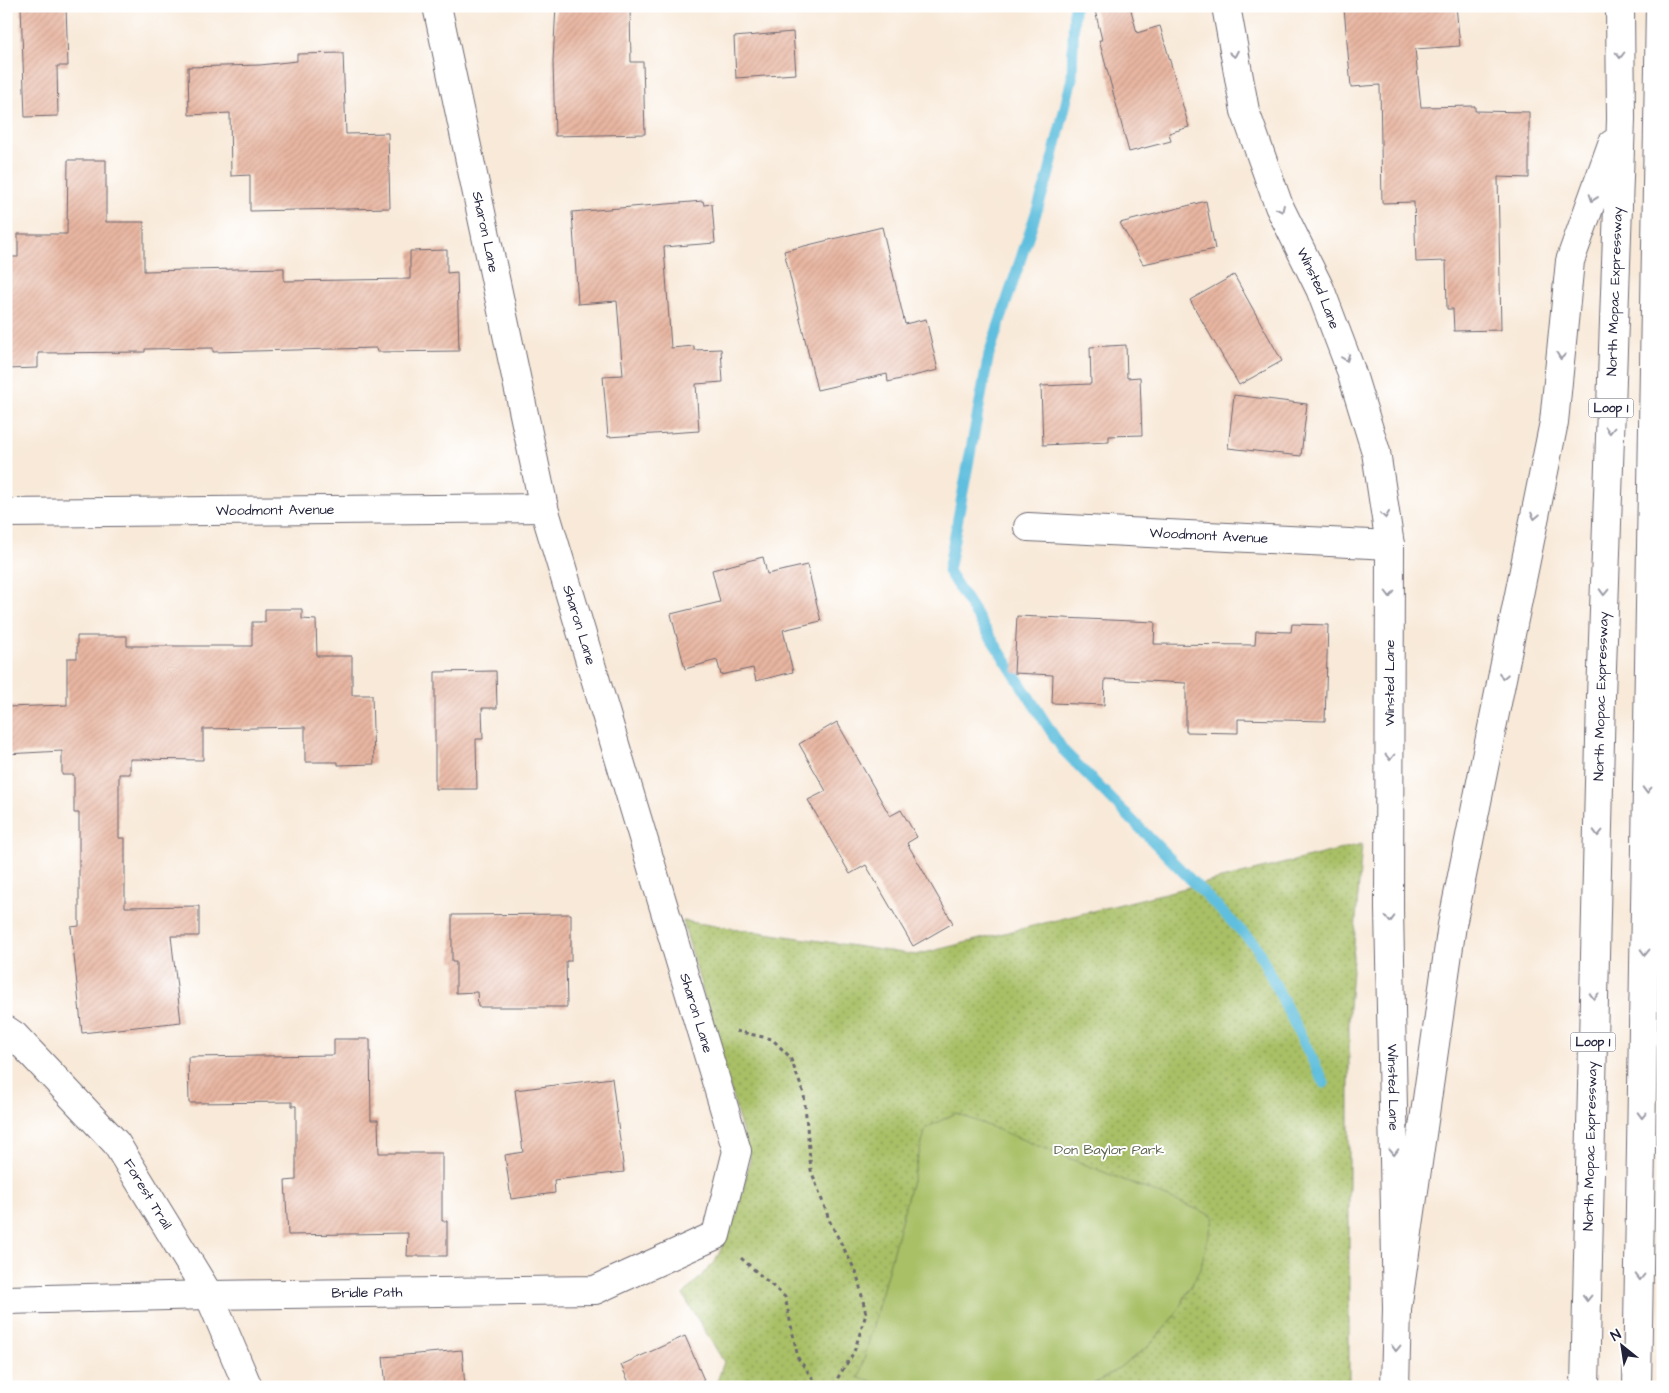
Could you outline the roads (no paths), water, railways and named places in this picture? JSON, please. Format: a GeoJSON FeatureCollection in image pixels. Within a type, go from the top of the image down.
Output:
{"type":"FeatureCollection","features":[{"type":"Feature","properties":{"kind":"main road","name":"Sharon Lane"},"geometry":{"type":"LineString","coordinates":[[437,6],[544,508],[736,1151],[716,1235]]}},
{"type":"Feature","properties":{"kind":"main road","name":"Winsted Lane"},"geometry":{"type":"LineString","coordinates":[[1226,6],[1245,111],[1279,206],[1320,289],[1350,368],[1376,452],[1390,545],[1390,909],[1396,1309],[1395,1387]]}},
{"type":"Feature","properties":{"kind":"main road","name":"North Mopac Expressway"},"geometry":{"type":"LineString","coordinates":[[1585,1387],[1601,687],[1620,119],[1620,6]]}},
{"type":"Feature","properties":{"kind":"main road"},"geometry":{"type":"LineString","coordinates":[[1637,1387],[1660,6]]}},
{"type":"Feature","properties":{"kind":"main road"},"geometry":{"type":"LineString","coordinates":[[1396,1309],[1452,925],[1554,422],[1570,261],[1620,119]]}},
{"type":"Feature","properties":{"kind":"main road","name":"Woodmont Avenue"},"geometry":{"type":"LineString","coordinates":[[6,513],[544,508]]}},
{"type":"Feature","properties":{"kind":"main road","name":"Woodmont Avenue"},"geometry":{"type":"LineString","coordinates":[[1028,527],[1390,545]]}},
{"type":"Feature","properties":{"kind":"main road","name":"Forest Trail"},"geometry":{"type":"LineString","coordinates":[[6,1030],[15,1036],[116,1143],[209,1294],[248,1387]]}},
{"type":"Feature","properties":{"kind":"main road","name":"Bridle Path"},"geometry":{"type":"LineString","coordinates":[[6,1300],[209,1294],[596,1290],[716,1235]]}},
{"type":"Feature","properties":{"kind":"waterway"},"geometry":{"type":"LineString","coordinates":[[1074,6],[1072,78],[1048,177],[989,354],[948,571],[1063,750],[1256,946],[1324,1083]]}},
{"type":"Feature","properties":{"kind":"park label","name":"Don Baylor Park"},"geometry":{"type":"Point","coordinates":[1109,1150]}}]}
